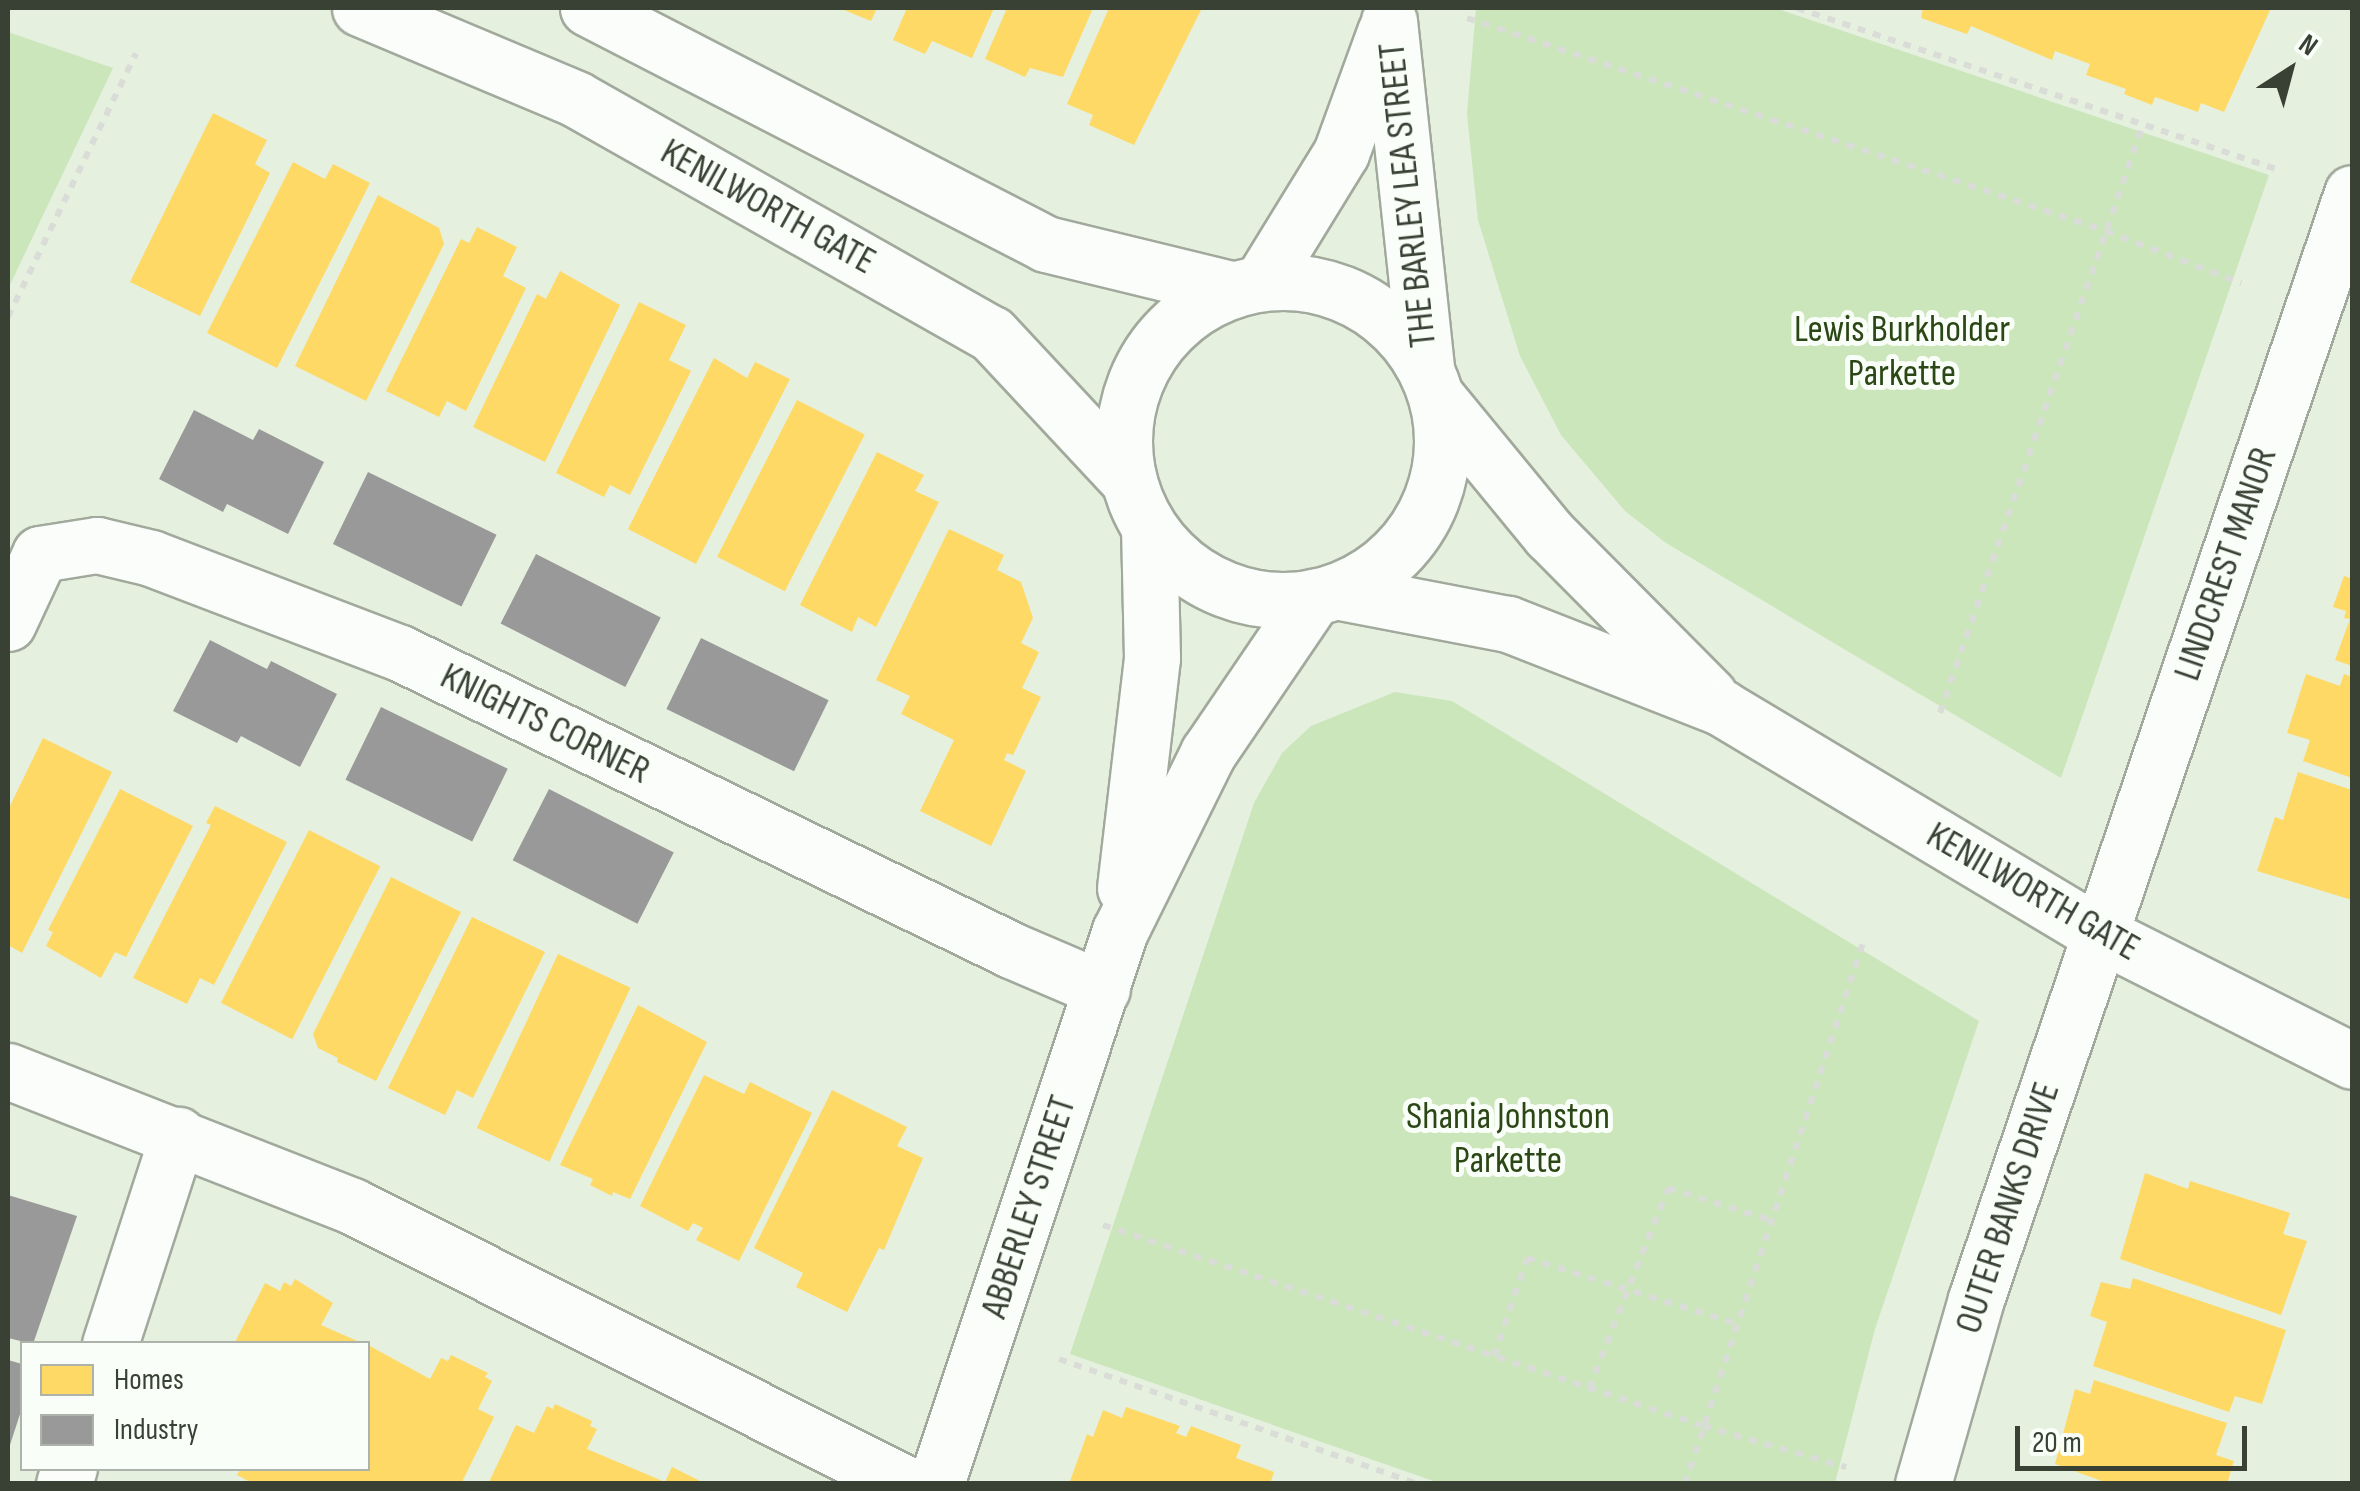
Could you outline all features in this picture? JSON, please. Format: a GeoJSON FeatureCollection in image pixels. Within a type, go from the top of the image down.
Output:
{"type":"FeatureCollection","features":[{"type":"Feature","properties":{"kind":"street","name":"KENILWORTH GATE"},"geometry":{"type":"LineString","coordinates":[[360,8],[576,99],[979,326],[1032,375],[1127,478]]}},
{"type":"Feature","properties":{"kind":"street"},"geometry":{"type":"LineString","coordinates":[[588,8],[1046,244],[1245,286],[1321,286],[1364,302],[1401,331],[1432,384],[1441,462],[1435,493],[1414,535],[1380,568],[1327,594],[1286,601],[1233,594],[1186,568],[1149,528],[1127,478],[1122,432],[1132,385],[1155,344],[1189,311],[1245,286]]}},
{"type":"Feature","properties":{"kind":"street","name":"THE BARLEY LEA STREET"},"geometry":{"type":"LineString","coordinates":[[1245,286],[1340,153],[1390,14]]}},
{"type":"Feature","properties":{"kind":"street","name":"THE BARLEY LEA STREET"},"geometry":{"type":"LineString","coordinates":[[1390,14],[1432,384]]}},
{"type":"Feature","properties":{"kind":"street","name":"LINDCREST MANOR"},"geometry":{"type":"LineString","coordinates":[[2100,934],[2352,193]]}},
{"type":"Feature","properties":{"kind":"street","name":"KENILWORTH GATE"},"geometry":{"type":"LineString","coordinates":[[1432,384],[1550,535],[1722,708]]}},
{"type":"Feature","properties":{"kind":"street","name":"ABBERLEY STREET"},"geometry":{"type":"LineString","coordinates":[[1120,930],[1152,658],[1149,528]]}},
{"type":"Feature","properties":{"kind":"street","name":"KNIGHTS CORNER"},"geometry":{"type":"LineString","coordinates":[[8,623],[40,554],[97,545],[152,558],[400,654],[1011,950],[1102,989]]}},
{"type":"Feature","properties":{"kind":"street","name":"KENILWORTH GATE"},"geometry":{"type":"LineString","coordinates":[[1327,594],[1508,624],[1722,708],[2100,934],[2352,1061]]}},
{"type":"Feature","properties":{"kind":"street","name":"ABBERLEY STREET"},"geometry":{"type":"LineString","coordinates":[[936,1484],[1120,930],[1208,753],[1327,594]]}},
{"type":"Feature","properties":{"kind":"street","name":"OUTER BANKS DRIVE"},"geometry":{"type":"LineString","coordinates":[[1923,1484],[1976,1298],[2100,934]]}},
{"type":"Feature","properties":{"kind":"street"},"geometry":{"type":"LineString","coordinates":[[8,1070],[352,1206],[906,1484]]}},
{"type":"Feature","properties":{"kind":"street"},"geometry":{"type":"LineString","coordinates":[[111,1341],[178,1135]]}},
{"type":"Feature","properties":{"kind":"path"},"geometry":{"type":"LineString","coordinates":[[1797,8],[2280,170]]}},
{"type":"Feature","properties":{"kind":"path"},"geometry":{"type":"LineString","coordinates":[[1467,18],[2106,232],[2241,283]]}},
{"type":"Feature","properties":{"kind":"path"},"geometry":{"type":"LineString","coordinates":[[8,317],[136,52]]}},
{"type":"Feature","properties":{"kind":"path"},"geometry":{"type":"LineString","coordinates":[[1940,713],[2143,124]]}},
{"type":"Feature","properties":{"kind":"path"},"geometry":{"type":"LineString","coordinates":[[1685,1484],[1862,943]]}},
{"type":"Feature","properties":{"kind":"path"},"geometry":{"type":"LineString","coordinates":[[1589,1388],[1668,1188],[1773,1222]]}},
{"type":"Feature","properties":{"kind":"path"},"geometry":{"type":"LineString","coordinates":[[1104,1226],[1703,1426],[1846,1467]]}},
{"type":"Feature","properties":{"kind":"path"},"geometry":{"type":"LineString","coordinates":[[1494,1356],[1527,1258],[1738,1324]]}},
{"type":"Feature","properties":{"kind":"path"},"geometry":{"type":"LineString","coordinates":[[1059,1360],[1418,1484]]}},
{"type":"Feature","properties":{"kind":"green space","name":"Lewis Burkholder Parkette"},"geometry":{"type":"Polygon","coordinates":[[[1476,8],[1775,8],[2269,175],[2061,778],[1666,543],[1625,511],[1561,435],[1520,356],[1478,220],[1467,114],[1476,8]]]}},
{"type":"Feature","properties":{"kind":"green space"},"geometry":{"type":"Polygon","coordinates":[[[8,32],[113,68],[8,289],[8,32]]]}},
{"type":"Feature","properties":{"kind":"green space","name":"Shania Johnston Parkette"},"geometry":{"type":"Polygon","coordinates":[[[1395,692],[1452,701],[1979,1021],[1875,1329],[1835,1483],[1439,1483],[1070,1354],[1254,803],[1282,753],[1311,726],[1395,692]]]}},
{"type":"Feature","properties":{"kind":"building: Homes"},"geometry":{"type":"Polygon","coordinates":[[[839,8],[877,8],[871,21],[839,8]]]}},
{"type":"Feature","properties":{"kind":"building: Homes"},"geometry":{"type":"Polygon","coordinates":[[[907,8],[994,8],[972,58],[932,41],[925,54],[893,40],[907,8]]]}},
{"type":"Feature","properties":{"kind":"building: Homes"},"geometry":{"type":"Polygon","coordinates":[[[1007,8],[1093,8],[1063,77],[1030,68],[1025,77],[985,59],[1007,8]]]}},
{"type":"Feature","properties":{"kind":"building: Homes"},"geometry":{"type":"Polygon","coordinates":[[[1109,8],[1201,10],[1134,145],[1089,125],[1093,115],[1067,104],[1109,8]]]}},
{"type":"Feature","properties":{"kind":"building: Homes"},"geometry":{"type":"Polygon","coordinates":[[[1923,8],[2270,10],[2224,112],[2201,103],[2198,112],[2155,97],[2152,105],[2124,94],[2126,89],[2086,75],[2090,64],[2055,51],[2052,60],[1971,26],[1967,34],[1921,18],[1923,8]]]}},
{"type":"Feature","properties":{"kind":"building: Homes"},"geometry":{"type":"Polygon","coordinates":[[[213,113],[267,140],[255,164],[270,173],[200,316],[130,282],[213,113]]]}},
{"type":"Feature","properties":{"kind":"building: Homes"},"geometry":{"type":"Polygon","coordinates":[[[293,162],[325,179],[333,164],[370,183],[277,368],[207,333],[293,162]]]}},
{"type":"Feature","properties":{"kind":"building: Homes"},"geometry":{"type":"Polygon","coordinates":[[[378,195],[439,228],[444,244],[366,401],[295,366],[378,195]]]}},
{"type":"Feature","properties":{"kind":"building: Homes"},"geometry":{"type":"Polygon","coordinates":[[[477,227],[517,247],[503,276],[526,288],[466,411],[447,401],[439,417],[386,391],[461,239],[469,243],[477,227]]]}},
{"type":"Feature","properties":{"kind":"building: Homes"},"geometry":{"type":"Polygon","coordinates":[[[560,271],[620,305],[545,462],[473,427],[537,294],[546,299],[560,271]]]}},
{"type":"Feature","properties":{"kind":"building: Homes"},"geometry":{"type":"Polygon","coordinates":[[[639,302],[686,325],[669,360],[691,371],[630,495],[610,485],[604,497],[556,473],[639,302]]]}},
{"type":"Feature","properties":{"kind":"building: Homes"},"geometry":{"type":"Polygon","coordinates":[[[714,358],[747,378],[755,362],[790,379],[696,564],[628,529],[714,358]]]}},
{"type":"Feature","properties":{"kind":"building: Homes"},"geometry":{"type":"Polygon","coordinates":[[[797,400],[865,435],[785,591],[717,557],[797,400]]]}},
{"type":"Feature","properties":{"kind":"building: Homes"},"geometry":{"type":"Polygon","coordinates":[[[877,452],[924,475],[915,491],[939,502],[876,627],[858,617],[852,632],[800,605],[877,452]]]}},
{"type":"Feature","properties":{"kind":"building: Homes"},"geometry":{"type":"Polygon","coordinates":[[[949,529],[1004,555],[997,570],[1021,582],[1033,618],[1021,643],[1039,652],[1022,688],[1041,697],[1013,755],[1007,753],[1004,760],[1026,771],[991,846],[920,811],[954,740],[901,714],[910,696],[876,680],[949,529]]]}},
{"type":"Feature","properties":{"kind":"building: Homes"},"geometry":{"type":"Polygon","coordinates":[[[2344,576],[2352,579],[2352,666],[2335,660],[2350,619],[2344,618],[2346,611],[2333,607],[2344,576]]]}},
{"type":"Feature","properties":{"kind":"building: Homes"},"geometry":{"type":"Polygon","coordinates":[[[2306,674],[2340,686],[2344,674],[2352,677],[2352,778],[2303,761],[2310,740],[2287,733],[2306,674]]]}},
{"type":"Feature","properties":{"kind":"building: Homes"},"geometry":{"type":"Polygon","coordinates":[[[43,738],[112,772],[22,953],[8,945],[8,810],[43,738]]]}},
{"type":"Feature","properties":{"kind":"building: Homes"},"geometry":{"type":"Polygon","coordinates":[[[2298,772],[2352,790],[2352,900],[2257,871],[2275,817],[2283,820],[2298,772]]]}},
{"type":"Feature","properties":{"kind":"building: Homes"},"geometry":{"type":"Polygon","coordinates":[[[120,789],[193,826],[126,957],[115,952],[101,978],[46,946],[53,932],[48,930],[120,789]]]}},
{"type":"Feature","properties":{"kind":"building: Homes"},"geometry":{"type":"Polygon","coordinates":[[[215,806],[287,842],[214,985],[200,978],[187,1004],[133,978],[211,825],[206,823],[215,806]]]}},
{"type":"Feature","properties":{"kind":"building: Homes"},"geometry":{"type":"Polygon","coordinates":[[[309,830],[380,866],[292,1039],[221,1003],[309,830]]]}},
{"type":"Feature","properties":{"kind":"building: Homes"},"geometry":{"type":"Polygon","coordinates":[[[391,877],[461,912],[376,1081],[318,1048],[313,1034],[391,877]]]}},
{"type":"Feature","properties":{"kind":"building: Homes"},"geometry":{"type":"Polygon","coordinates":[[[472,917],[545,952],[473,1098],[457,1090],[445,1115],[388,1088],[472,917]]]}},
{"type":"Feature","properties":{"kind":"building: Homes"},"geometry":{"type":"Polygon","coordinates":[[[558,954],[631,988],[549,1162],[477,1128],[558,954]]]}},
{"type":"Feature","properties":{"kind":"building: Homes"},"geometry":{"type":"Polygon","coordinates":[[[638,1005],[707,1042],[630,1199],[613,1192],[612,1196],[590,1185],[593,1179],[560,1165],[638,1005]]]}},
{"type":"Feature","properties":{"kind":"building: Homes"},"geometry":{"type":"Polygon","coordinates":[[[704,1075],[744,1094],[750,1082],[812,1113],[739,1261],[696,1240],[703,1228],[693,1223],[688,1231],[640,1206],[704,1075]]]}},
{"type":"Feature","properties":{"kind":"building: Homes"},"geometry":{"type":"Polygon","coordinates":[[[832,1090],[907,1127],[897,1146],[923,1158],[884,1250],[879,1248],[847,1312],[796,1287],[803,1273],[754,1248],[832,1090]]]}},
{"type":"Feature","properties":{"kind":"building: Homes"},"geometry":{"type":"Polygon","coordinates":[[[2145,1173],[2188,1189],[2190,1181],[2290,1213],[2283,1234],[2307,1241],[2281,1315],[2120,1259],[2145,1173]]]}},
{"type":"Feature","properties":{"kind":"building: Homes"},"geometry":{"type":"Polygon","coordinates":[[[2133,1278],[2286,1330],[2262,1404],[2235,1396],[2229,1412],[2093,1366],[2107,1322],[2090,1316],[2101,1282],[2130,1289],[2133,1278]]]}},
{"type":"Feature","properties":{"kind":"building: Homes"},"geometry":{"type":"Polygon","coordinates":[[[295,1279],[333,1303],[321,1325],[357,1341],[236,1341],[265,1283],[280,1291],[284,1282],[291,1286],[295,1279]]]}},
{"type":"Feature","properties":{"kind":"building: Homes"},"geometry":{"type":"Polygon","coordinates":[[[370,1346],[430,1379],[441,1358],[448,1361],[451,1355],[488,1373],[485,1377],[492,1381],[478,1409],[494,1417],[461,1484],[254,1484],[237,1475],[239,1471],[370,1471],[370,1346]]]}},
{"type":"Feature","properties":{"kind":"building: Homes"},"geometry":{"type":"Polygon","coordinates":[[[2094,1380],[2227,1423],[2216,1455],[2234,1461],[2227,1484],[2110,1484],[2055,1464],[2075,1389],[2090,1394],[2094,1380]]]}},
{"type":"Feature","properties":{"kind":"building: Homes"},"geometry":{"type":"Polygon","coordinates":[[[555,1404],[592,1421],[590,1426],[597,1429],[587,1449],[665,1482],[672,1467],[706,1484],[488,1484],[516,1425],[534,1433],[547,1406],[553,1409],[555,1404]]]}},
{"type":"Feature","properties":{"kind":"building: Homes"},"geometry":{"type":"Polygon","coordinates":[[[1126,1407],[1180,1426],[1176,1433],[1186,1437],[1191,1426],[1241,1445],[1236,1458],[1274,1472],[1270,1484],[1069,1484],[1087,1434],[1093,1437],[1103,1410],[1122,1418],[1126,1407]]]}},
{"type":"Feature","properties":{"kind":"building: Industry"},"geometry":{"type":"Polygon","coordinates":[[[194,410],[253,440],[259,429],[324,462],[288,534],[227,504],[223,512],[159,479],[194,410]]]}},
{"type":"Feature","properties":{"kind":"building: Industry"},"geometry":{"type":"Polygon","coordinates":[[[368,472],[497,535],[461,607],[333,544],[368,472]]]}},
{"type":"Feature","properties":{"kind":"building: Industry"},"geometry":{"type":"Polygon","coordinates":[[[536,554],[661,618],[625,687],[501,623],[536,554]]]}},
{"type":"Feature","properties":{"kind":"building: Industry"},"geometry":{"type":"Polygon","coordinates":[[[701,638],[829,700],[794,771],[666,709],[701,638]]]}},
{"type":"Feature","properties":{"kind":"building: Industry"},"geometry":{"type":"Polygon","coordinates":[[[210,640],[267,669],[271,661],[337,694],[300,767],[241,736],[237,743],[173,711],[210,640]]]}},
{"type":"Feature","properties":{"kind":"building: Industry"},"geometry":{"type":"Polygon","coordinates":[[[381,707],[508,769],[472,842],[345,780],[381,707]]]}},
{"type":"Feature","properties":{"kind":"building: Industry"},"geometry":{"type":"Polygon","coordinates":[[[549,789],[674,853],[637,924],[513,860],[549,789]]]}},
{"type":"Feature","properties":{"kind":"building: Industry"},"geometry":{"type":"Polygon","coordinates":[[[8,1195],[77,1216],[34,1341],[8,1338],[8,1195]]]}},
{"type":"Feature","properties":{"kind":"building: Industry"},"geometry":{"type":"Polygon","coordinates":[[[8,1360],[20,1363],[20,1414],[8,1451],[8,1360]]]}}]}
